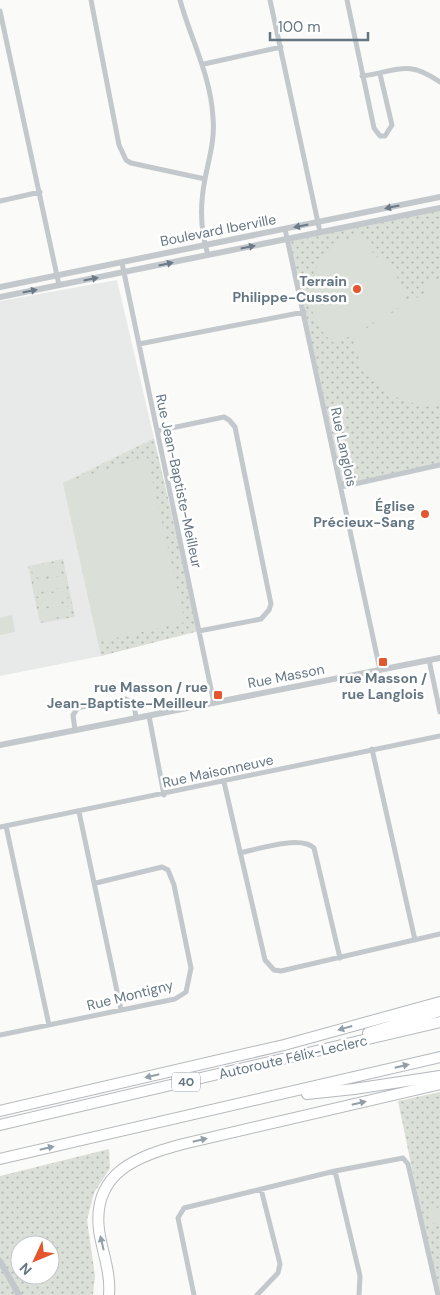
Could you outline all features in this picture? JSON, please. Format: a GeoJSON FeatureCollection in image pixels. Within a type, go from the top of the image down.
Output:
{"type":"FeatureCollection","features":[{"type":"Feature","properties":{"kind":"highway"},"geometry":{"type":"LineString","coordinates":[[0,1111],[303,1040],[440,1002]]}},
{"type":"Feature","properties":{"kind":"highway"},"geometry":{"type":"LineString","coordinates":[[303,1055],[440,1011]]}},
{"type":"Feature","properties":{"kind":"highway","name":"Autoroute Félix-Leclerc"},"geometry":{"type":"LineString","coordinates":[[0,1125],[440,1022]]}},
{"type":"Feature","properties":{"kind":"highway"},"geometry":{"type":"LineString","coordinates":[[0,1159],[440,1057]]}},
{"type":"Feature","properties":{"kind":"highway"},"geometry":{"type":"LineString","coordinates":[[269,1097],[354,1089],[440,1076]]}},
{"type":"Feature","properties":{"kind":"highway"},"geometry":{"type":"LineString","coordinates":[[109,1295],[108,1274],[99,1230],[100,1207],[111,1180],[131,1162],[142,1156],[183,1144],[440,1084]]}},
{"type":"Feature","properties":{"kind":"street"},"geometry":{"type":"LineString","coordinates":[[91,0],[119,145],[126,160],[131,163],[205,179]]}},
{"type":"Feature","properties":{"kind":"street"},"geometry":{"type":"LineString","coordinates":[[180,0],[204,64],[214,117],[212,153],[205,179],[201,211],[205,245],[208,254]]}},
{"type":"Feature","properties":{"kind":"street"},"geometry":{"type":"LineString","coordinates":[[270,0],[320,232]]}},
{"type":"Feature","properties":{"kind":"street"},"geometry":{"type":"LineString","coordinates":[[347,0],[374,128],[380,136],[385,136],[392,125],[380,74]]}},
{"type":"Feature","properties":{"kind":"street"},"geometry":{"type":"LineString","coordinates":[[0,12],[60,285]]}},
{"type":"Feature","properties":{"kind":"street"},"geometry":{"type":"LineString","coordinates":[[204,64],[280,47]]}},
{"type":"Feature","properties":{"kind":"street"},"geometry":{"type":"LineString","coordinates":[[362,76],[416,68],[440,82]]}},
{"type":"Feature","properties":{"kind":"street"},"geometry":{"type":"LineString","coordinates":[[0,201],[40,192]]}},
{"type":"Feature","properties":{"kind":"street","name":"Boulevard Iberville"},"geometry":{"type":"LineString","coordinates":[[0,287],[440,197]]}},
{"type":"Feature","properties":{"kind":"street","name":"Boulevard Iberville"},"geometry":{"type":"LineString","coordinates":[[0,297],[440,208]]}},
{"type":"Feature","properties":{"kind":"street","name":"Rue Langlois"},"geometry":{"type":"LineString","coordinates":[[285,229],[380,670]]}},
{"type":"Feature","properties":{"kind":"street","name":"Rue Jean-Baptiste-Meilleur"},"geometry":{"type":"LineString","coordinates":[[122,263],[214,703]]}},
{"type":"Feature","properties":{"kind":"street"},"geometry":{"type":"LineString","coordinates":[[139,344],[304,312]]}},
{"type":"Feature","properties":{"kind":"street"},"geometry":{"type":"LineString","coordinates":[[157,431],[224,418],[229,420],[235,427],[271,604],[269,610],[260,619],[199,631]]}},
{"type":"Feature","properties":{"kind":"street"},"geometry":{"type":"LineString","coordinates":[[341,487],[440,465]]}},
{"type":"Feature","properties":{"kind":"street","name":"Rue Masson"},"geometry":{"type":"LineString","coordinates":[[0,745],[440,658]]}},
{"type":"Feature","properties":{"kind":"street"},"geometry":{"type":"LineString","coordinates":[[428,660],[440,712]]}},
{"type":"Feature","properties":{"kind":"street"},"geometry":{"type":"LineString","coordinates":[[75,730],[73,715],[76,709],[81,707],[126,699],[131,701],[136,718]]}},
{"type":"Feature","properties":{"kind":"street"},"geometry":{"type":"LineString","coordinates":[[149,716],[164,795]]}},
{"type":"Feature","properties":{"kind":"street","name":"Rue Maisonneuve"},"geometry":{"type":"LineString","coordinates":[[0,827],[164,795],[372,749],[440,736]]}},
{"type":"Feature","properties":{"kind":"street"},"geometry":{"type":"LineString","coordinates":[[372,749],[415,940]]}},
{"type":"Feature","properties":{"kind":"street"},"geometry":{"type":"LineString","coordinates":[[224,782],[265,960],[268,966],[281,971],[440,934]]}},
{"type":"Feature","properties":{"kind":"street"},"geometry":{"type":"LineString","coordinates":[[79,812],[96,883],[121,1010]]}},
{"type":"Feature","properties":{"kind":"street"},"geometry":{"type":"LineString","coordinates":[[6,826],[49,1025]]}},
{"type":"Feature","properties":{"kind":"street"},"geometry":{"type":"LineString","coordinates":[[240,853],[299,842],[310,844],[314,848],[340,958]]}},
{"type":"Feature","properties":{"kind":"street","name":"Rue Montigny"},"geometry":{"type":"LineString","coordinates":[[0,1035],[175,999],[186,992],[191,976],[190,959],[174,885],[168,870],[162,867],[96,883]]}},
{"type":"Feature","properties":{"kind":"street"},"geometry":{"type":"LineString","coordinates":[[194,1295],[179,1226],[180,1212],[184,1208],[335,1171],[402,1158],[409,1167],[438,1295]]}},
{"type":"Feature","properties":{"kind":"street"},"geometry":{"type":"LineString","coordinates":[[335,1171],[360,1276],[359,1295]]}},
{"type":"Feature","properties":{"kind":"street"},"geometry":{"type":"LineString","coordinates":[[257,1295],[278,1273],[280,1264],[261,1189]]}},
{"type":"Feature","properties":{"kind":"street"},"geometry":{"type":"LineString","coordinates":[[0,1261],[19,1295]]}},
{"type":"Feature","properties":{"kind":"shaded area"},"geometry":{"type":"Polygon","coordinates":[[[440,208],[440,466],[341,487],[288,238],[440,208]]]}},
{"type":"Feature","properties":{"kind":"shaded area","name":"Terrain Philippe-Cusson"},"geometry":{"type":"Polygon","coordinates":[[[362,235],[376,258],[383,254],[407,294],[405,304],[336,344],[317,323],[312,310],[310,296],[312,282],[316,269],[323,257],[333,247],[343,241],[362,235]]]}},
{"type":"Feature","properties":{"kind":"shaded area"},"geometry":{"type":"Polygon","coordinates":[[[117,280],[154,438],[63,483],[101,656],[0,676],[0,301],[117,280]]]}},
{"type":"Feature","properties":{"kind":"shaded area"},"geometry":{"type":"Polygon","coordinates":[[[432,280],[440,283],[440,405],[424,405],[409,402],[382,388],[363,366],[352,337],[425,293],[422,286],[432,280]]]}},
{"type":"Feature","properties":{"kind":"shaded area"},"geometry":{"type":"Polygon","coordinates":[[[154,438],[199,631],[101,656],[63,483],[154,438]]]}},
{"type":"Feature","properties":{"kind":"shaded area"},"geometry":{"type":"Polygon","coordinates":[[[147,457],[185,622],[98,642],[63,483],[147,457]]]}},
{"type":"Feature","properties":{"kind":"shaded area"},"geometry":{"type":"Polygon","coordinates":[[[63,559],[75,617],[40,623],[28,566],[63,559]]]}},
{"type":"Feature","properties":{"kind":"shaded area"},"geometry":{"type":"Polygon","coordinates":[[[58,562],[58,565],[62,564],[63,570],[60,573],[37,578],[36,575],[33,576],[32,570],[35,567],[58,562]]]}},
{"type":"Feature","properties":{"kind":"shaded area"},"geometry":{"type":"Polygon","coordinates":[[[61,576],[61,579],[64,578],[66,584],[62,585],[63,587],[40,592],[39,589],[36,590],[35,584],[38,581],[61,576]]]}},
{"type":"Feature","properties":{"kind":"shaded area"},"geometry":{"type":"Polygon","coordinates":[[[63,591],[64,593],[67,592],[68,598],[65,601],[42,606],[42,603],[39,604],[37,598],[41,597],[40,595],[63,591]]]}},
{"type":"Feature","properties":{"kind":"shaded area"},"geometry":{"type":"Polygon","coordinates":[[[66,605],[67,607],[70,606],[71,612],[68,615],[45,620],[45,617],[42,618],[40,612],[43,609],[66,605]]]}},
{"type":"Feature","properties":{"kind":"shaded area"},"geometry":{"type":"Polygon","coordinates":[[[12,615],[15,632],[0,635],[0,618],[12,615]]]}},
{"type":"Feature","properties":{"kind":"shaded area"},"geometry":{"type":"Polygon","coordinates":[[[440,1092],[440,1295],[438,1295],[398,1101],[440,1092]]]}},
{"type":"Feature","properties":{"kind":"shaded area"},"geometry":{"type":"Polygon","coordinates":[[[109,1149],[110,1168],[94,1193],[87,1220],[95,1276],[93,1295],[0,1295],[0,1176],[109,1149]]]}},
{"type":"Feature","properties":{"kind":"shaded area"},"geometry":{"type":"Polygon","coordinates":[[[440,1207],[440,1222],[431,1224],[428,1210],[440,1207]]]}},
{"type":"Feature","properties":{"kind":"place","name":"Terrain Philippe-Cusson"},"geometry":{"type":"Point","coordinates":[357,289]}},
{"type":"Feature","properties":{"kind":"place","name":"Église Précieux-Sang"},"geometry":{"type":"Point","coordinates":[425,514]}},
{"type":"Feature","properties":{"kind":"place","name":"rue Masson / rue Langlois"},"geometry":{"type":"Point","coordinates":[383,662]}},
{"type":"Feature","properties":{"kind":"place","name":"rue Masson / rue Jean-Baptiste-Meilleur"},"geometry":{"type":"Point","coordinates":[218,695]}}]}
